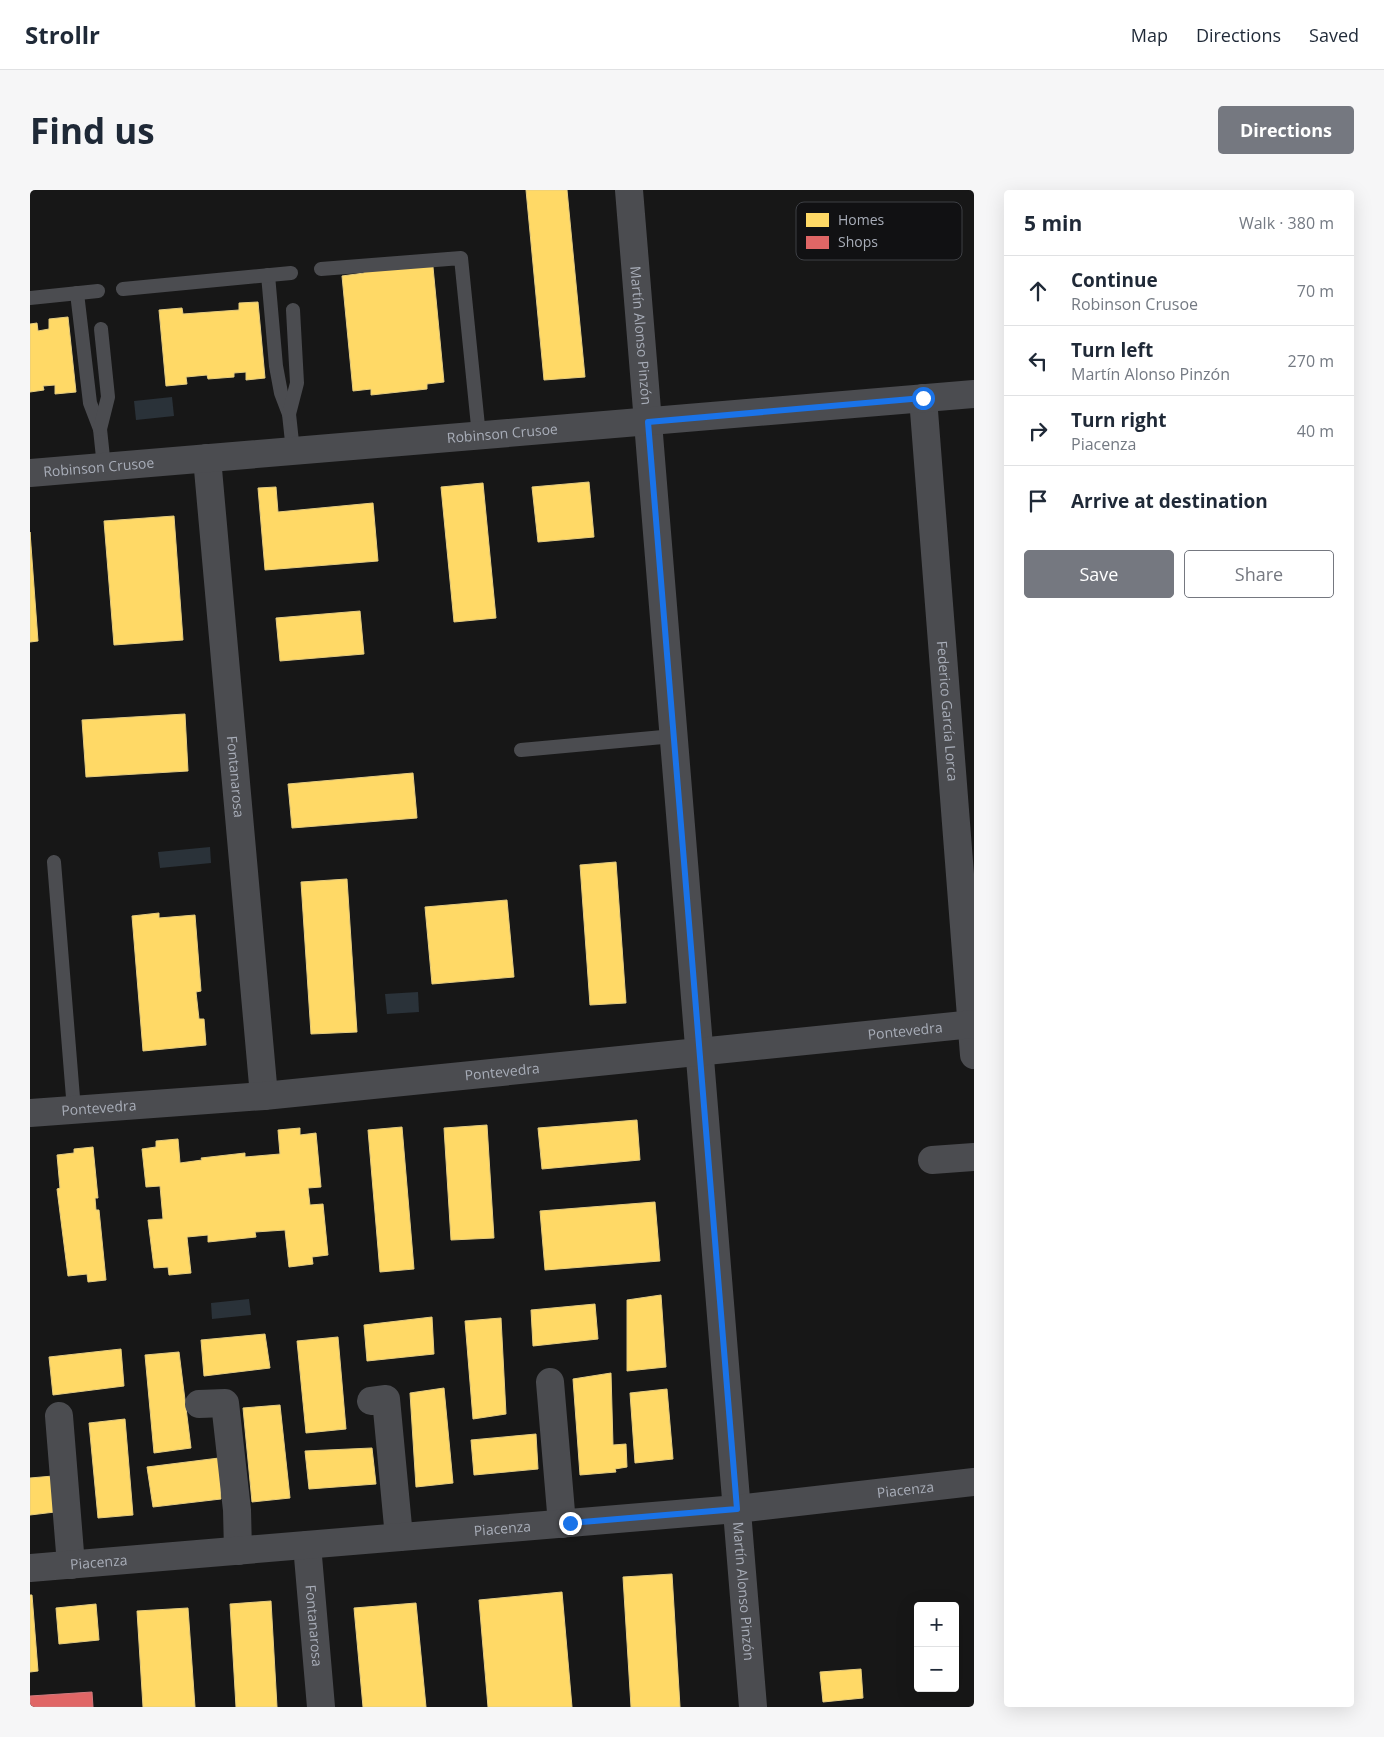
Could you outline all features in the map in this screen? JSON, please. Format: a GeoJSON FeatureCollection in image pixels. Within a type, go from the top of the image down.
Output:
{"type":"FeatureCollection","features":[{"type":"Feature","properties":{"kind":"street","name":"Martín Alonso Pinzón"},"geometry":{"type":"LineString","coordinates":[[629,190],[753,1707]]}},
{"type":"Feature","properties":{"kind":"street","name":"Robinson Crusoe"},"geometry":{"type":"LineString","coordinates":[[30,473],[974,394]]}},
{"type":"Feature","properties":{"kind":"street","name":"Federico García Lorca"},"geometry":{"type":"LineString","coordinates":[[923,398],[974,1055]]}},
{"type":"Feature","properties":{"kind":"street","name":"Fontanarosa"},"geometry":{"type":"LineString","coordinates":[[207,458],[264,1096]]}},
{"type":"Feature","properties":{"kind":"street","name":"Pontevedra"},"geometry":{"type":"LineString","coordinates":[[30,1113],[264,1096],[972,1024]]}},
{"type":"Feature","properties":{"kind":"street"},"geometry":{"type":"LineString","coordinates":[[932,1160],[974,1157]]}},
{"type":"Feature","properties":{"kind":"street"},"geometry":{"type":"LineString","coordinates":[[550,1382],[562,1524]]}},
{"type":"Feature","properties":{"kind":"street"},"geometry":{"type":"LineString","coordinates":[[370,1401],[386,1399],[399,1537]]}},
{"type":"Feature","properties":{"kind":"street"},"geometry":{"type":"LineString","coordinates":[[199,1404],[225,1403],[237,1510],[238,1551]]}},
{"type":"Feature","properties":{"kind":"street"},"geometry":{"type":"LineString","coordinates":[[60,1416],[71,1565]]}},
{"type":"Feature","properties":{"kind":"street","name":"Piacenza"},"geometry":{"type":"LineString","coordinates":[[30,1568],[737,1509],[974,1482]]}},
{"type":"Feature","properties":{"kind":"street","name":"Fontanarosa"},"geometry":{"type":"LineString","coordinates":[[307,1545],[321,1707]]}},
{"type":"Feature","properties":{"kind":"lane"},"geometry":{"type":"LineString","coordinates":[[321,269],[461,258],[479,436]]}},
{"type":"Feature","properties":{"kind":"lane"},"geometry":{"type":"LineString","coordinates":[[123,289],[291,273]]}},
{"type":"Feature","properties":{"kind":"lane"},"geometry":{"type":"LineString","coordinates":[[268,275],[276,366],[281,393],[289,414],[292,451]]}},
{"type":"Feature","properties":{"kind":"lane"},"geometry":{"type":"LineString","coordinates":[[30,298],[98,292]]}},
{"type":"Feature","properties":{"kind":"lane"},"geometry":{"type":"LineString","coordinates":[[77,293],[90,403],[100,429],[104,467]]}},
{"type":"Feature","properties":{"kind":"lane"},"geometry":{"type":"LineString","coordinates":[[289,414],[298,384],[292,310]]}},
{"type":"Feature","properties":{"kind":"lane"},"geometry":{"type":"LineString","coordinates":[[100,429],[108,397],[101,329]]}},
{"type":"Feature","properties":{"kind":"lane"},"geometry":{"type":"LineString","coordinates":[[521,750],[674,736]]}},
{"type":"Feature","properties":{"kind":"lane"},"geometry":{"type":"LineString","coordinates":[[54,862],[74,1110]]}},
{"type":"Feature","properties":{"kind":"shaded area"},"geometry":{"type":"Polygon","coordinates":[[[172,397],[174,416],[136,420],[134,401],[172,397]]]}},
{"type":"Feature","properties":{"kind":"shaded area"},"geometry":{"type":"Polygon","coordinates":[[[210,847],[211,863],[160,868],[158,852],[210,847]]]}},
{"type":"Feature","properties":{"kind":"shaded area"},"geometry":{"type":"Polygon","coordinates":[[[418,992],[419,1012],[387,1014],[385,994],[418,992]]]}},
{"type":"Feature","properties":{"kind":"shaded area"},"geometry":{"type":"Polygon","coordinates":[[[249,1299],[251,1315],[212,1319],[211,1303],[249,1299]]]}},
{"type":"Feature","properties":{"kind":"building: Homes"},"geometry":{"type":"Polygon","coordinates":[[[526,190],[567,190],[585,377],[544,380],[526,190]]]}},
{"type":"Feature","properties":{"kind":"building: Homes"},"geometry":{"type":"Polygon","coordinates":[[[364,267],[433,267],[444,382],[427,384],[427,389],[371,395],[371,389],[353,391],[342,276],[364,273],[364,267]]]}},
{"type":"Feature","properties":{"kind":"building: Homes"},"geometry":{"type":"Polygon","coordinates":[[[258,302],[265,378],[246,380],[246,372],[234,373],[234,377],[208,379],[207,375],[186,377],[187,384],[166,386],[159,310],[182,308],[183,314],[239,310],[239,303],[258,302]]]}},
{"type":"Feature","properties":{"kind":"building: Homes"},"geometry":{"type":"Polygon","coordinates":[[[68,317],[76,392],[55,394],[55,385],[43,386],[44,390],[30,392],[30,324],[37,323],[38,331],[49,329],[49,319],[68,317]]]}},
{"type":"Feature","properties":{"kind":"building: Homes"},"geometry":{"type":"Polygon","coordinates":[[[589,482],[594,537],[538,542],[532,487],[589,482]]]}},
{"type":"Feature","properties":{"kind":"building: Homes"},"geometry":{"type":"Polygon","coordinates":[[[483,483],[496,618],[454,622],[441,487],[483,483]]]}},
{"type":"Feature","properties":{"kind":"building: Homes"},"geometry":{"type":"Polygon","coordinates":[[[276,487],[278,512],[373,503],[378,561],[265,570],[258,488],[276,487]]]}},
{"type":"Feature","properties":{"kind":"building: Homes"},"geometry":{"type":"Polygon","coordinates":[[[174,516],[183,640],[114,645],[104,521],[174,516]]]}},
{"type":"Feature","properties":{"kind":"building: Homes"},"geometry":{"type":"Polygon","coordinates":[[[30,532],[38,641],[30,642],[30,532]]]}},
{"type":"Feature","properties":{"kind":"building: Homes"},"geometry":{"type":"Polygon","coordinates":[[[360,611],[364,654],[280,661],[276,618],[360,611]]]}},
{"type":"Feature","properties":{"kind":"building: Homes"},"geometry":{"type":"Polygon","coordinates":[[[185,714],[188,771],[86,777],[82,720],[185,714]]]}},
{"type":"Feature","properties":{"kind":"building: Homes"},"geometry":{"type":"Polygon","coordinates":[[[413,773],[417,818],[292,828],[288,784],[413,773]]]}},
{"type":"Feature","properties":{"kind":"building: Homes"},"geometry":{"type":"Polygon","coordinates":[[[616,862],[626,1003],[590,1005],[580,865],[616,862]]]}},
{"type":"Feature","properties":{"kind":"building: Homes"},"geometry":{"type":"Polygon","coordinates":[[[347,879],[357,1032],[311,1034],[301,882],[347,879]]]}},
{"type":"Feature","properties":{"kind":"building: Homes"},"geometry":{"type":"Polygon","coordinates":[[[507,900],[514,977],[432,984],[425,907],[507,900]]]}},
{"type":"Feature","properties":{"kind":"building: Homes"},"geometry":{"type":"Polygon","coordinates":[[[159,913],[159,918],[195,915],[201,991],[196,992],[199,1019],[204,1019],[206,1045],[143,1051],[132,916],[159,913]]]}},
{"type":"Feature","properties":{"kind":"building: Homes"},"geometry":{"type":"Polygon","coordinates":[[[637,1120],[640,1160],[542,1169],[538,1128],[637,1120]]]}},
{"type":"Feature","properties":{"kind":"building: Homes"},"geometry":{"type":"Polygon","coordinates":[[[487,1125],[494,1238],[451,1240],[444,1128],[487,1125]]]}},
{"type":"Feature","properties":{"kind":"building: Homes"},"geometry":{"type":"Polygon","coordinates":[[[402,1127],[414,1269],[380,1272],[368,1130],[402,1127]]]}},
{"type":"Feature","properties":{"kind":"building: Homes"},"geometry":{"type":"Polygon","coordinates":[[[300,1128],[300,1135],[316,1133],[321,1187],[308,1188],[310,1205],[323,1204],[328,1255],[312,1257],[313,1264],[289,1267],[285,1230],[255,1232],[256,1237],[208,1242],[208,1235],[187,1237],[191,1273],[169,1275],[168,1267],[154,1268],[148,1220],[163,1219],[160,1186],[146,1187],[142,1149],[156,1147],[156,1141],[178,1139],[180,1163],[202,1160],[201,1158],[245,1153],[245,1157],[280,1154],[278,1130],[300,1128]]]}},
{"type":"Feature","properties":{"kind":"building: Homes"},"geometry":{"type":"Polygon","coordinates":[[[93,1147],[98,1198],[95,1198],[96,1210],[99,1210],[106,1280],[88,1282],[87,1274],[68,1276],[57,1189],[60,1188],[57,1155],[74,1153],[74,1149],[93,1147]]]}},
{"type":"Feature","properties":{"kind":"building: Homes"},"geometry":{"type":"Polygon","coordinates":[[[655,1202],[660,1261],[545,1270],[540,1211],[655,1202]]]}},
{"type":"Feature","properties":{"kind":"building: Homes"},"geometry":{"type":"Polygon","coordinates":[[[661,1295],[666,1367],[627,1371],[627,1300],[661,1295]]]}},
{"type":"Feature","properties":{"kind":"building: Homes"},"geometry":{"type":"Polygon","coordinates":[[[595,1304],[598,1339],[533,1346],[531,1310],[595,1304]]]}},
{"type":"Feature","properties":{"kind":"building: Homes"},"geometry":{"type":"Polygon","coordinates":[[[432,1317],[434,1354],[367,1361],[364,1325],[432,1317]]]}},
{"type":"Feature","properties":{"kind":"building: Homes"},"geometry":{"type":"Polygon","coordinates":[[[501,1318],[506,1414],[473,1419],[465,1321],[501,1318]]]}},
{"type":"Feature","properties":{"kind":"building: Homes"},"geometry":{"type":"Polygon","coordinates":[[[265,1334],[270,1368],[204,1376],[201,1340],[265,1334]]]}},
{"type":"Feature","properties":{"kind":"building: Homes"},"geometry":{"type":"Polygon","coordinates":[[[338,1337],[346,1429],[306,1433],[297,1341],[338,1337]]]}},
{"type":"Feature","properties":{"kind":"building: Homes"},"geometry":{"type":"Polygon","coordinates":[[[121,1349],[124,1386],[53,1395],[49,1357],[121,1349]]]}},
{"type":"Feature","properties":{"kind":"building: Homes"},"geometry":{"type":"Polygon","coordinates":[[[179,1352],[191,1448],[154,1453],[145,1355],[179,1352]]]}},
{"type":"Feature","properties":{"kind":"building: Homes"},"geometry":{"type":"Polygon","coordinates":[[[611,1373],[613,1445],[626,1444],[627,1467],[615,1469],[616,1472],[580,1475],[573,1379],[611,1373]]]}},
{"type":"Feature","properties":{"kind":"building: Homes"},"geometry":{"type":"Polygon","coordinates":[[[444,1388],[453,1483],[416,1487],[410,1393],[444,1388]]]}},
{"type":"Feature","properties":{"kind":"building: Homes"},"geometry":{"type":"Polygon","coordinates":[[[667,1389],[673,1459],[635,1463],[630,1393],[667,1389]]]}},
{"type":"Feature","properties":{"kind":"building: Homes"},"geometry":{"type":"Polygon","coordinates":[[[280,1405],[290,1498],[252,1502],[243,1408],[280,1405]]]}},
{"type":"Feature","properties":{"kind":"building: Homes"},"geometry":{"type":"Polygon","coordinates":[[[125,1419],[133,1515],[98,1518],[89,1423],[125,1419]]]}},
{"type":"Feature","properties":{"kind":"building: Homes"},"geometry":{"type":"Polygon","coordinates":[[[536,1434],[538,1469],[474,1475],[471,1440],[536,1434]]]}},
{"type":"Feature","properties":{"kind":"building: Homes"},"geometry":{"type":"Polygon","coordinates":[[[372,1448],[376,1484],[309,1489],[305,1451],[372,1448]]]}},
{"type":"Feature","properties":{"kind":"building: Homes"},"geometry":{"type":"Polygon","coordinates":[[[219,1458],[221,1499],[153,1507],[147,1467],[219,1458]]]}},
{"type":"Feature","properties":{"kind":"building: Homes"},"geometry":{"type":"Polygon","coordinates":[[[53,1476],[55,1512],[30,1515],[30,1478],[53,1476]]]}},
{"type":"Feature","properties":{"kind":"building: Homes"},"geometry":{"type":"Polygon","coordinates":[[[672,1574],[680,1707],[631,1707],[623,1577],[672,1574]]]}},
{"type":"Feature","properties":{"kind":"building: Homes"},"geometry":{"type":"Polygon","coordinates":[[[562,1592],[572,1707],[488,1707],[479,1600],[562,1592]]]}},
{"type":"Feature","properties":{"kind":"building: Homes"},"geometry":{"type":"Polygon","coordinates":[[[30,1595],[32,1595],[38,1671],[30,1672],[30,1595]]]}},
{"type":"Feature","properties":{"kind":"building: Homes"},"geometry":{"type":"Polygon","coordinates":[[[271,1601],[277,1707],[236,1707],[230,1604],[271,1601]]]}},
{"type":"Feature","properties":{"kind":"building: Homes"},"geometry":{"type":"Polygon","coordinates":[[[416,1603],[426,1707],[363,1707],[354,1608],[416,1603]]]}},
{"type":"Feature","properties":{"kind":"building: Homes"},"geometry":{"type":"Polygon","coordinates":[[[96,1604],[99,1640],[59,1644],[56,1608],[96,1604]]]}},
{"type":"Feature","properties":{"kind":"building: Homes"},"geometry":{"type":"Polygon","coordinates":[[[188,1608],[195,1707],[143,1707],[137,1611],[188,1608]]]}},
{"type":"Feature","properties":{"kind":"building: Homes"},"geometry":{"type":"Polygon","coordinates":[[[861,1669],[863,1698],[823,1702],[820,1672],[861,1669]]]}},
{"type":"Feature","properties":{"kind":"building: Shops"},"geometry":{"type":"Polygon","coordinates":[[[92,1692],[93,1707],[30,1707],[30,1696],[92,1692]]]}},
{"type":"Feature","properties":{"kind":"route"},"geometry":{"type":"LineString","coordinates":[[570,1523],[737,1509],[648,422],[923,398]]}}]}
